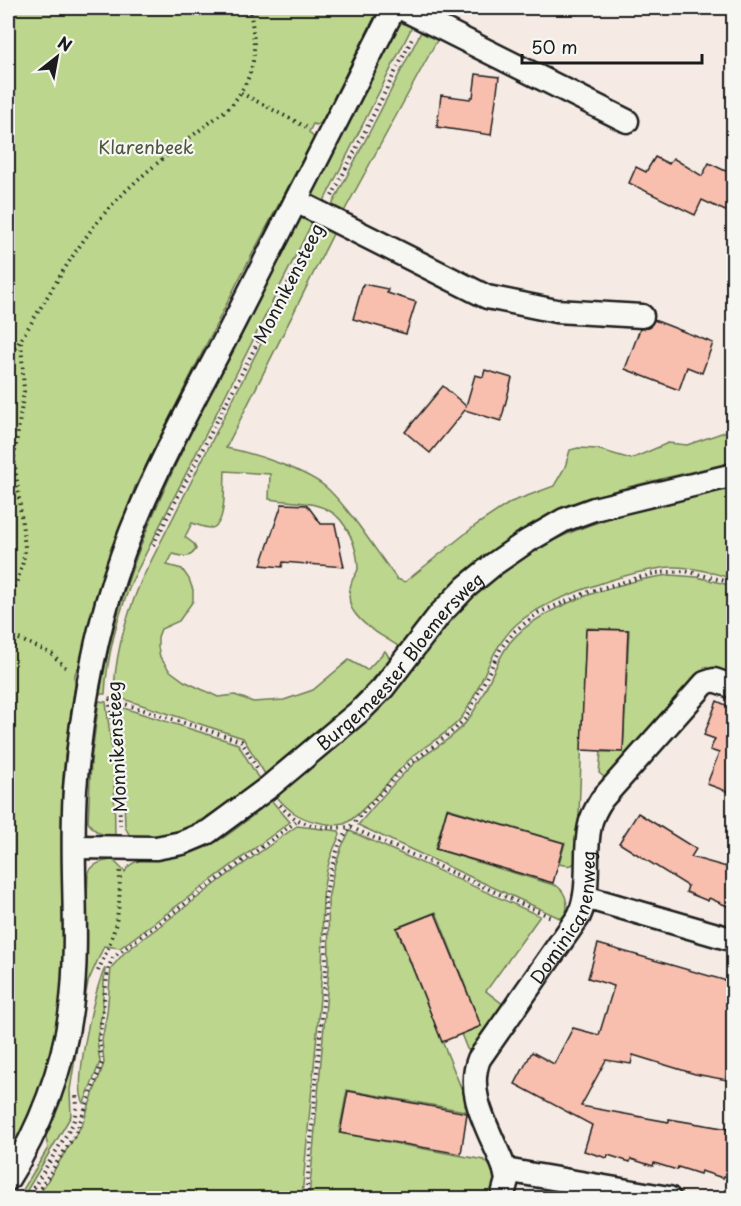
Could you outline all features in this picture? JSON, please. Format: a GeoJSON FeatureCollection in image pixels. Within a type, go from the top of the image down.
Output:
{"type":"FeatureCollection","features":[{"type":"Feature","properties":{"kind":"street","name":"Monnikensteeg"},"geometry":{"type":"LineString","coordinates":[[8,1179],[46,1103],[59,1062],[70,1010],[75,791],[88,687],[107,602],[147,492],[394,8]]}},
{"type":"Feature","properties":{"kind":"street"},"geometry":{"type":"LineString","coordinates":[[401,8],[627,121]]}},
{"type":"Feature","properties":{"kind":"street","name":"Monnikensteeg"},"geometry":{"type":"LineString","coordinates":[[296,201],[487,297],[556,311],[642,316]]}},
{"type":"Feature","properties":{"kind":"street","name":"Burgemeester Bloemersweg"},"geometry":{"type":"LineString","coordinates":[[75,847],[156,848],[196,838],[269,787],[353,717],[383,688],[440,614],[466,587],[526,542],[564,520],[594,509],[734,475]]}},
{"type":"Feature","properties":{"kind":"street","name":"Dominicanenweg"},"geometry":{"type":"LineString","coordinates":[[502,1198],[507,1180],[505,1170],[474,1089],[475,1070],[479,1059],[579,916],[585,897],[590,826],[602,799],[705,683],[714,680],[734,687]]}},
{"type":"Feature","properties":{"kind":"street"},"geometry":{"type":"LineString","coordinates":[[585,897],[734,940]]}},
{"type":"Feature","properties":{"kind":"street"},"geometry":{"type":"LineString","coordinates":[[505,1170],[669,1198]]}},
{"type":"Feature","properties":{"kind":"path"},"geometry":{"type":"LineString","coordinates":[[8,358],[89,235],[112,206],[141,178],[231,106],[241,93],[252,73],[254,56],[255,41],[250,8]]}},
{"type":"Feature","properties":{"kind":"path","name":"Monnikensteeg"},"geometry":{"type":"LineString","coordinates":[[151,550],[423,18]]}},
{"type":"Feature","properties":{"kind":"path"},"geometry":{"type":"LineString","coordinates":[[241,93],[327,138]]}},
{"type":"Feature","properties":{"kind":"path"},"geometry":{"type":"LineString","coordinates":[[8,604],[25,558],[14,458],[24,391],[21,339]]}},
{"type":"Feature","properties":{"kind":"path"},"geometry":{"type":"LineString","coordinates":[[306,1198],[326,968],[325,898],[339,845],[350,827],[403,770],[466,718],[501,648],[515,631],[538,613],[591,591],[656,573],[685,571],[734,582]]}},
{"type":"Feature","properties":{"kind":"path"},"geometry":{"type":"LineString","coordinates":[[8,634],[52,654],[88,687],[110,699],[241,741],[274,798],[288,815],[297,821],[327,827],[350,827],[571,926]]}},
{"type":"Feature","properties":{"kind":"path","name":"Monnikensteeg"},"geometry":{"type":"LineString","coordinates":[[95,978],[118,922],[119,769],[111,718],[110,692]]}},
{"type":"Feature","properties":{"kind":"path"},"geometry":{"type":"LineString","coordinates":[[34,1198],[76,1133],[102,1063],[99,1040],[108,969],[113,957],[297,821]]}},
{"type":"Feature","properties":{"kind":"path"},"geometry":{"type":"LineString","coordinates":[[27,1198],[73,1124],[77,1106],[75,1090]]}},
{"type":"Feature","properties":{"kind":"green space","name":"Klarenbeek"},"geometry":{"type":"Polygon","coordinates":[[[8,8],[379,8],[321,123],[313,124],[309,132],[314,138],[238,281],[135,487],[95,599],[79,667],[75,675],[62,792],[63,967],[61,1009],[43,1079],[31,1110],[8,1156],[8,8]]]}},
{"type":"Feature","properties":{"kind":"green space"},"geometry":{"type":"Polygon","coordinates":[[[403,17],[414,23],[321,207],[309,200],[403,17]]]}},
{"type":"Feature","properties":{"kind":"green space"},"geometry":{"type":"Polygon","coordinates":[[[424,26],[441,33],[341,217],[329,211],[424,26]]]}},
{"type":"Feature","properties":{"kind":"green space"},"geometry":{"type":"Polygon","coordinates":[[[303,211],[315,217],[132,581],[114,637],[105,694],[100,694],[118,612],[160,498],[303,211]]]}},
{"type":"Feature","properties":{"kind":"green space"},"geometry":{"type":"Polygon","coordinates":[[[323,221],[336,228],[226,448],[280,464],[320,483],[348,511],[397,579],[405,582],[476,525],[511,502],[554,486],[565,467],[570,450],[597,449],[631,459],[668,443],[687,445],[733,429],[733,462],[592,497],[573,504],[520,532],[464,574],[398,646],[368,627],[352,609],[349,593],[358,569],[354,544],[341,520],[328,510],[314,505],[269,499],[270,474],[225,471],[224,504],[220,520],[216,526],[211,528],[192,523],[185,537],[194,544],[196,549],[186,556],[173,554],[167,565],[182,569],[193,590],[193,601],[179,621],[161,629],[158,637],[160,657],[169,670],[184,681],[218,697],[235,695],[253,702],[284,700],[313,690],[349,660],[367,670],[385,651],[391,660],[349,704],[265,774],[243,738],[114,696],[116,667],[130,609],[141,581],[323,221]]]}},
{"type":"Feature","properties":{"kind":"green space"},"geometry":{"type":"Polygon","coordinates":[[[733,487],[733,579],[687,568],[654,569],[613,579],[549,604],[518,623],[508,633],[493,656],[462,717],[409,760],[350,820],[337,825],[310,820],[294,813],[276,796],[376,711],[405,680],[457,612],[488,582],[511,565],[558,538],[607,519],[733,487]]]}},
{"type":"Feature","properties":{"kind":"green space"},"geometry":{"type":"Polygon","coordinates":[[[670,575],[697,577],[733,586],[733,678],[705,667],[608,776],[604,777],[599,773],[601,752],[623,752],[629,630],[586,628],[578,852],[574,864],[559,864],[565,843],[447,808],[435,849],[557,886],[561,889],[566,901],[567,911],[564,920],[358,825],[409,768],[462,727],[473,713],[506,648],[519,633],[536,620],[580,598],[605,589],[670,575]]]}},
{"type":"Feature","properties":{"kind":"green space"},"geometry":{"type":"Polygon","coordinates":[[[99,701],[106,702],[114,769],[115,837],[99,833],[88,822],[91,761],[99,701]]]}},
{"type":"Feature","properties":{"kind":"green space"},"geometry":{"type":"Polygon","coordinates":[[[114,705],[238,744],[259,779],[197,822],[169,833],[154,836],[130,836],[125,827],[123,769],[114,705]]]}},
{"type":"Feature","properties":{"kind":"green space"},"geometry":{"type":"Polygon","coordinates":[[[271,800],[290,822],[120,948],[104,946],[88,982],[70,1090],[71,1116],[26,1192],[18,1198],[48,1148],[45,1133],[85,945],[88,873],[96,865],[105,861],[113,860],[125,872],[134,862],[181,856],[194,852],[229,834],[271,800]]]}},
{"type":"Feature","properties":{"kind":"green space"},"geometry":{"type":"Polygon","coordinates":[[[297,826],[339,831],[340,835],[332,853],[324,885],[318,1027],[302,1198],[37,1198],[83,1123],[104,1063],[102,1040],[111,968],[124,953],[297,826]]]}},
{"type":"Feature","properties":{"kind":"green space"},"geometry":{"type":"Polygon","coordinates":[[[350,831],[540,916],[486,991],[504,1005],[471,1051],[467,1049],[461,1034],[481,1026],[436,912],[396,928],[471,1112],[347,1090],[339,1133],[484,1160],[492,1168],[495,1178],[491,1198],[374,1198],[370,1194],[364,1198],[309,1198],[329,968],[328,899],[334,870],[350,831]]]}},
{"type":"Feature","properties":{"kind":"green space"},"geometry":{"type":"Polygon","coordinates":[[[105,968],[102,1012],[97,1039],[100,1062],[84,1103],[81,1093],[81,1077],[86,1036],[105,968]]]}},
{"type":"Feature","properties":{"kind":"building"},"geometry":{"type":"Polygon","coordinates":[[[476,74],[499,77],[491,135],[437,127],[441,95],[470,99],[473,97],[476,74]]]}},
{"type":"Feature","properties":{"kind":"building"},"geometry":{"type":"Polygon","coordinates":[[[655,157],[669,164],[673,158],[702,176],[709,163],[734,175],[734,215],[702,200],[695,215],[629,183],[636,167],[646,172],[655,157]]]}},
{"type":"Feature","properties":{"kind":"building"},"geometry":{"type":"Polygon","coordinates":[[[363,284],[388,289],[387,293],[416,302],[406,334],[353,319],[363,284]]]}},
{"type":"Feature","properties":{"kind":"building"},"geometry":{"type":"Polygon","coordinates":[[[654,320],[713,343],[702,373],[687,367],[679,390],[625,369],[640,329],[649,328],[654,320]]]}},
{"type":"Feature","properties":{"kind":"building"},"geometry":{"type":"Polygon","coordinates":[[[485,370],[512,378],[501,421],[465,410],[430,453],[405,432],[443,386],[466,406],[475,375],[483,377],[485,370]]]}},
{"type":"Feature","properties":{"kind":"building"},"geometry":{"type":"Polygon","coordinates":[[[282,504],[307,505],[321,524],[335,524],[344,567],[283,562],[282,567],[261,565],[282,504]]]}},
{"type":"Feature","properties":{"kind":"building"},"geometry":{"type":"Polygon","coordinates":[[[586,629],[628,630],[623,752],[581,750],[586,629]]]}},
{"type":"Feature","properties":{"kind":"building"},"geometry":{"type":"Polygon","coordinates":[[[730,700],[734,700],[734,794],[707,784],[719,753],[710,750],[715,739],[704,735],[717,701],[728,706],[730,700]]]}},
{"type":"Feature","properties":{"kind":"building"},"geometry":{"type":"Polygon","coordinates":[[[447,809],[564,843],[553,883],[436,849],[447,809]]]}},
{"type":"Feature","properties":{"kind":"building"},"geometry":{"type":"Polygon","coordinates":[[[638,813],[696,849],[691,857],[734,869],[734,909],[709,898],[708,901],[686,892],[688,886],[619,843],[638,813]]]}},
{"type":"Feature","properties":{"kind":"building"},"geometry":{"type":"Polygon","coordinates":[[[435,913],[481,1026],[442,1042],[397,928],[435,913]]]}},
{"type":"Feature","properties":{"kind":"building"},"geometry":{"type":"Polygon","coordinates":[[[598,944],[734,983],[734,1057],[727,1080],[695,1074],[633,1055],[631,1064],[606,1060],[581,1106],[669,1122],[669,1119],[734,1130],[734,1179],[701,1171],[700,1174],[678,1167],[677,1170],[654,1163],[653,1166],[631,1159],[630,1162],[608,1155],[607,1158],[584,1151],[592,1125],[515,1084],[532,1052],[554,1064],[573,1028],[599,1035],[614,986],[588,978],[598,944]]]}},
{"type":"Feature","properties":{"kind":"building"},"geometry":{"type":"Polygon","coordinates":[[[348,1091],[467,1113],[461,1154],[340,1133],[348,1091]]]}}]}
